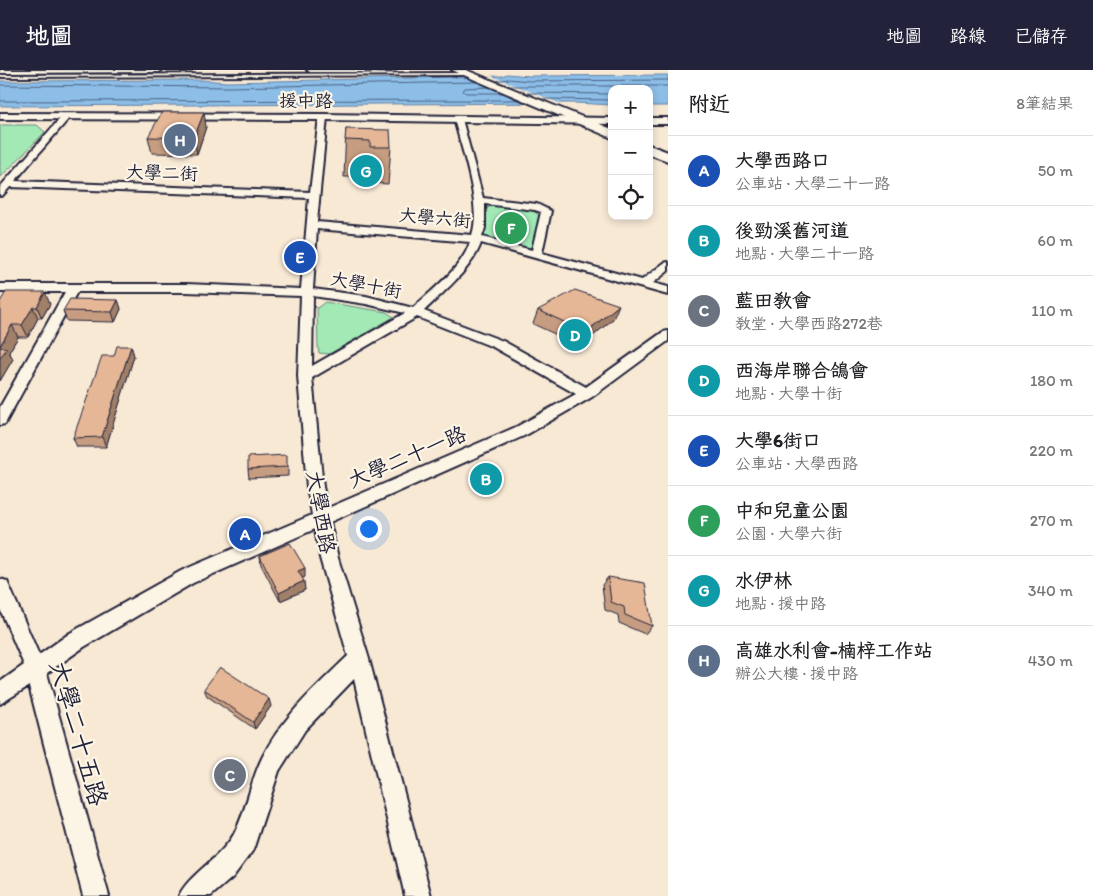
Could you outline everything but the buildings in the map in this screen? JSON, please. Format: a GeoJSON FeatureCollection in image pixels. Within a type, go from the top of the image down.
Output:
{"type":"FeatureCollection","features":[{"type":"Feature","properties":{"kind":"main road"},"geometry":{"type":"LineString","coordinates":[[464,71],[563,108],[594,124]]}},
{"type":"Feature","properties":{"kind":"main road"},"geometry":{"type":"LineString","coordinates":[[464,71],[579,121],[608,126]]}},
{"type":"Feature","properties":{"kind":"main road"},"geometry":{"type":"LineString","coordinates":[[653,144],[668,150]]}},
{"type":"Feature","properties":{"kind":"main road"},"geometry":{"type":"LineString","coordinates":[[653,151],[668,157]]}},
{"type":"Feature","properties":{"kind":"street"},"geometry":{"type":"LineString","coordinates":[[0,72],[158,70]]}},
{"type":"Feature","properties":{"kind":"street"},"geometry":{"type":"LineString","coordinates":[[310,70],[378,70]]}},
{"type":"Feature","properties":{"kind":"street"},"geometry":{"type":"LineString","coordinates":[[0,76],[464,71]]}},
{"type":"Feature","properties":{"kind":"street","name":"援中路"},"geometry":{"type":"LineString","coordinates":[[0,116],[65,119],[594,124]]}},
{"type":"Feature","properties":{"kind":"street"},"geometry":{"type":"LineString","coordinates":[[0,193],[65,119]]}},
{"type":"Feature","properties":{"kind":"street","name":"援中路"},"geometry":{"type":"LineString","coordinates":[[0,122],[65,119]]}},
{"type":"Feature","properties":{"kind":"street","name":"大學西路"},"geometry":{"type":"LineString","coordinates":[[323,120],[314,195],[307,293],[305,376],[320,518],[329,558],[359,659],[418,896]]}},
{"type":"Feature","properties":{"kind":"street","name":"援中路"},"geometry":{"type":"LineString","coordinates":[[459,122],[579,121]]}},
{"type":"Feature","properties":{"kind":"street"},"geometry":{"type":"LineString","coordinates":[[653,121],[668,121]]}},
{"type":"Feature","properties":{"kind":"street"},"geometry":{"type":"LineString","coordinates":[[305,376],[416,312],[453,276],[473,250],[480,228],[479,200],[459,122]]}},
{"type":"Feature","properties":{"kind":"street"},"geometry":{"type":"LineString","coordinates":[[653,126],[668,126]]}},
{"type":"Feature","properties":{"kind":"street","name":"大學二街"},"geometry":{"type":"LineString","coordinates":[[9,184],[314,195]]}},
{"type":"Feature","properties":{"kind":"street"},"geometry":{"type":"LineString","coordinates":[[479,200],[537,207],[546,211],[536,255]]}},
{"type":"Feature","properties":{"kind":"street","name":"大學六街"},"geometry":{"type":"LineString","coordinates":[[312,225],[477,240],[668,291]]}},
{"type":"Feature","properties":{"kind":"street"},"geometry":{"type":"LineString","coordinates":[[644,284],[668,266]]}},
{"type":"Feature","properties":{"kind":"street"},"geometry":{"type":"LineString","coordinates":[[0,300],[4,288]]}},
{"type":"Feature","properties":{"kind":"street","name":"大學十街"},"geometry":{"type":"LineString","coordinates":[[4,288],[186,288],[331,294],[366,300],[416,312],[498,344],[587,394]]}},
{"type":"Feature","properties":{"kind":"street"},"geometry":{"type":"LineString","coordinates":[[0,420],[73,288]]}},
{"type":"Feature","properties":{"kind":"street","name":"大學二十一路"},"geometry":{"type":"LineString","coordinates":[[0,694],[77,640],[186,577],[521,431],[587,394],[668,335]]}},
{"type":"Feature","properties":{"kind":"street","name":"大學二十五路"},"geometry":{"type":"LineString","coordinates":[[0,587],[35,668],[96,896]]}},
{"type":"Feature","properties":{"kind":"street"},"geometry":{"type":"LineString","coordinates":[[192,896],[224,868],[244,841],[270,765],[297,722],[359,659]]}},
{"type":"Feature","properties":{"kind":"green space"},"geometry":{"type":"Polygon","coordinates":[[[0,125],[37,125],[45,132],[0,178],[0,125]]]}},
{"type":"Feature","properties":{"kind":"green space"},"geometry":{"type":"Polygon","coordinates":[[[494,205],[531,210],[538,214],[540,219],[531,248],[526,250],[488,240],[484,237],[487,208],[494,205]]]}},
{"type":"Feature","properties":{"kind":"green space"},"geometry":{"type":"Polygon","coordinates":[[[325,302],[386,312],[394,317],[329,354],[319,353],[317,308],[325,302]]]}},
{"type":"Feature","properties":{"kind":"water"},"geometry":{"type":"Polygon","coordinates":[[[507,74],[530,76],[668,75],[668,106],[653,106],[653,85],[608,85],[608,105],[575,103],[0,106],[0,81],[202,80],[227,82],[502,76],[507,74]]]}},
{"type":"Feature","properties":{"kind":"pier"},"geometry":{"type":"Polygon","coordinates":[[[487,74],[566,106],[537,107],[461,75],[487,74]]]}},
{"type":"Feature","properties":{"kind":"place","name":"高雄水利會-楠梓工作站"},"geometry":{"type":"Point","coordinates":[180,140]}},
{"type":"Feature","properties":{"kind":"place","name":"水伊林"},"geometry":{"type":"Point","coordinates":[366,171]}},
{"type":"Feature","properties":{"kind":"place","name":"中和兒童公園"},"geometry":{"type":"Point","coordinates":[511,228]}},
{"type":"Feature","properties":{"kind":"place","name":"大學6街口"},"geometry":{"type":"Point","coordinates":[300,257]}},
{"type":"Feature","properties":{"kind":"place","name":"西海岸聯合鴿會"},"geometry":{"type":"Point","coordinates":[575,335]}},
{"type":"Feature","properties":{"kind":"place","name":"後勁溪舊河道"},"geometry":{"type":"Point","coordinates":[486,479]}},
{"type":"Feature","properties":{"kind":"place","name":"大學西路口"},"geometry":{"type":"Point","coordinates":[245,534]}},
{"type":"Feature","properties":{"kind":"place","name":"藍田教會"},"geometry":{"type":"Point","coordinates":[230,775]}}]}
